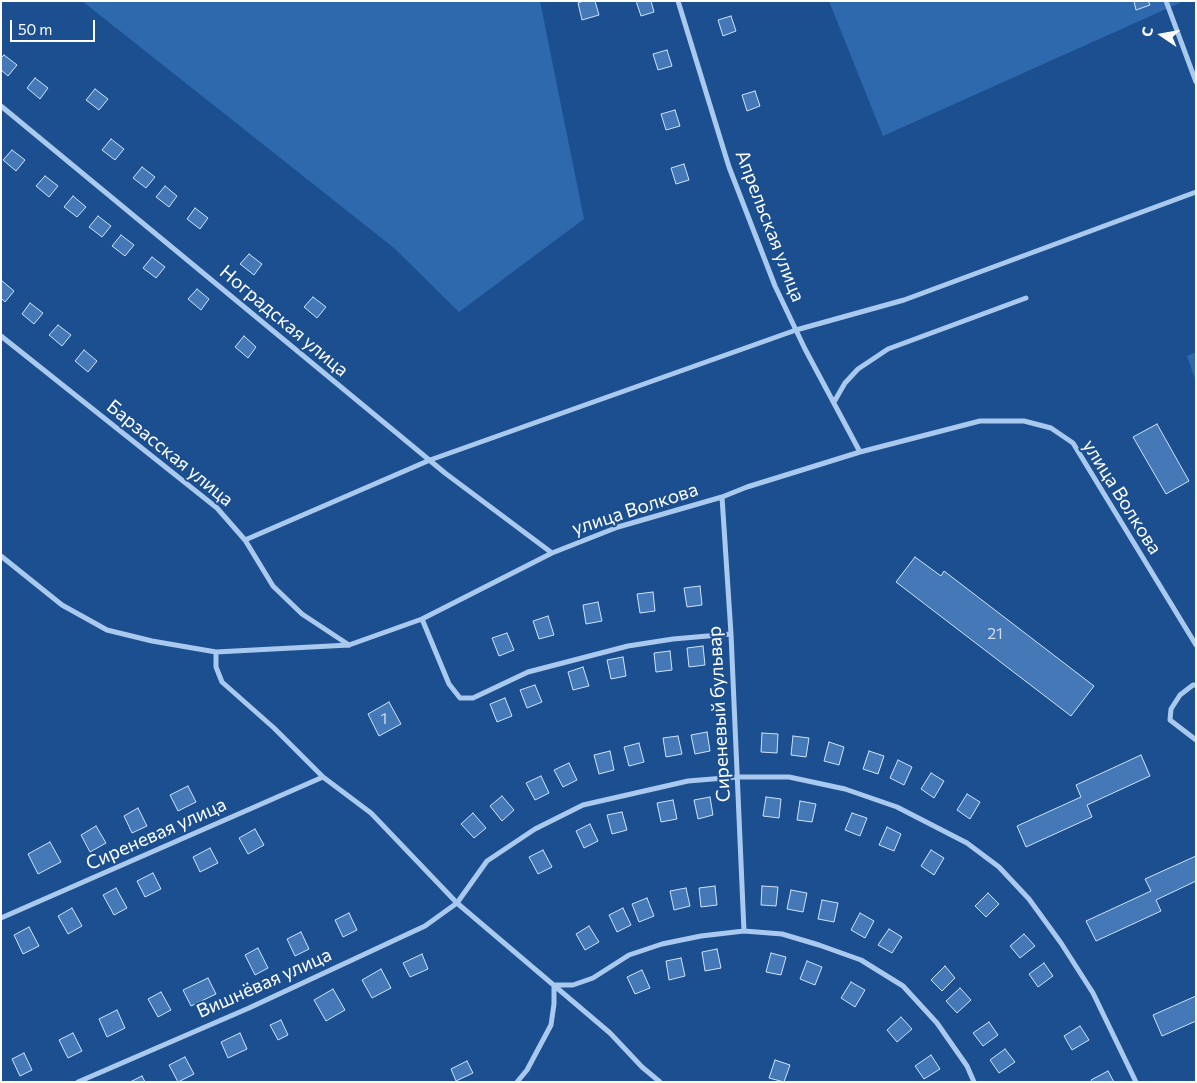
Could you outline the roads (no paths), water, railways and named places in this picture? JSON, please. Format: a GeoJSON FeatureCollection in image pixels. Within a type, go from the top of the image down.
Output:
{"type":"FeatureCollection","features":[{"type":"Feature","properties":{"kind":"street","name":"Апрельская улица"},"geometry":{"type":"LineString","coordinates":[[678,1],[729,167],[775,286],[860,452]]}},
{"type":"Feature","properties":{"kind":"street"},"geometry":{"type":"LineString","coordinates":[[1166,1],[1196,82]]}},
{"type":"Feature","properties":{"kind":"street","name":"Ноградская улица"},"geometry":{"type":"LineString","coordinates":[[1,106],[430,460],[552,553]]}},
{"type":"Feature","properties":{"kind":"street"},"geometry":{"type":"LineString","coordinates":[[245,540],[430,460],[796,330],[904,300],[1196,192]]}},
{"type":"Feature","properties":{"kind":"street"},"geometry":{"type":"LineString","coordinates":[[834,402],[845,383],[858,369],[888,349],[1026,298]]}},
{"type":"Feature","properties":{"kind":"street","name":"Барзасская улица"},"geometry":{"type":"LineString","coordinates":[[1,336],[217,508],[245,540],[273,586],[302,614],[349,645]]}},
{"type":"Feature","properties":{"kind":"street","name":"улица Волкова"},"geometry":{"type":"LineString","coordinates":[[1,556],[62,605],[107,630],[152,641],[216,652],[349,645],[422,619],[552,553],[618,527],[860,452],[980,421],[1024,421],[1051,428],[1073,443],[1196,645]]}},
{"type":"Feature","properties":{"kind":"street","name":"Сиреневый бульвар"},"geometry":{"type":"LineString","coordinates":[[722,496],[744,931]]}},
{"type":"Feature","properties":{"kind":"street"},"geometry":{"type":"LineString","coordinates":[[422,619],[450,684],[460,698],[473,698],[528,672],[628,646],[673,639],[730,634]]}},
{"type":"Feature","properties":{"kind":"street"},"geometry":{"type":"LineString","coordinates":[[216,652],[216,667],[222,682],[274,728],[323,778],[370,813],[457,903],[610,1033],[642,1068],[660,1082]]}},
{"type":"Feature","properties":{"kind":"street"},"geometry":{"type":"LineString","coordinates":[[1196,685],[1193,685],[1180,695],[1171,709],[1170,720],[1196,740]]}},
{"type":"Feature","properties":{"kind":"street","name":"Вишнёвая улица"},"geometry":{"type":"LineString","coordinates":[[78,1082],[249,1008],[425,926],[457,903],[487,861],[535,829],[583,805],[688,781],[737,777],[789,777],[845,789],[904,811],[967,843],[999,867],[1029,899],[1093,993],[1136,1082]]}},
{"type":"Feature","properties":{"kind":"street","name":"Сиреневая улица"},"geometry":{"type":"LineString","coordinates":[[1,918],[323,778]]}},
{"type":"Feature","properties":{"kind":"street"},"geometry":{"type":"LineString","coordinates":[[554,985],[573,985],[593,978],[629,955],[662,944],[701,936],[744,931],[782,934],[819,944],[861,960],[903,986],[937,1024],[967,1066],[974,1082]]}},
{"type":"Feature","properties":{"kind":"street"},"geometry":{"type":"LineString","coordinates":[[517,1082],[527,1070],[551,1026],[554,985]]}}]}
